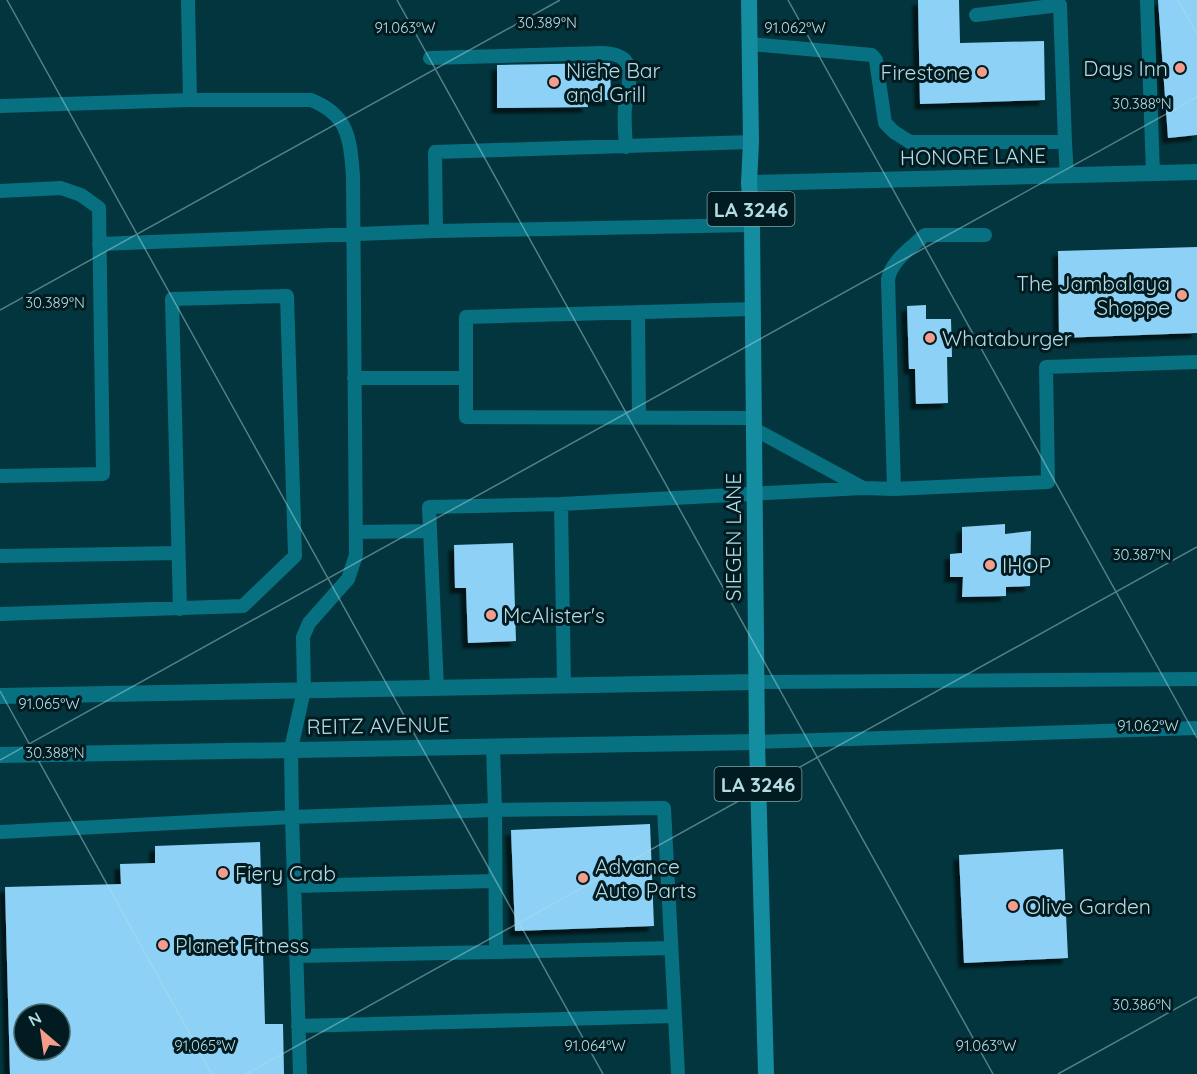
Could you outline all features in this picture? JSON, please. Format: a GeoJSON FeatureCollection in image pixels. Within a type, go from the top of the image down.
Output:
{"type":"FeatureCollection","features":[{"type":"Feature","properties":{"kind":"main road","name":"SIEGEN LANE"},"geometry":{"type":"LineString","coordinates":[[749,0],[751,142],[749,183],[752,225],[756,494],[757,742],[766,1074]]}},
{"type":"Feature","properties":{"kind":"street","name":"HONORE LANE"},"geometry":{"type":"LineString","coordinates":[[749,183],[1197,172]]}},
{"type":"Feature","properties":{"kind":"street","name":"REITZ AVENUE"},"geometry":{"type":"LineString","coordinates":[[0,696],[757,682]]}},
{"type":"Feature","properties":{"kind":"street","name":"REITZ AVENUE"},"geometry":{"type":"LineString","coordinates":[[0,755],[757,742]]}},
{"type":"Feature","properties":{"kind":"lane"},"geometry":{"type":"LineString","coordinates":[[188,0],[190,100]]}},
{"type":"Feature","properties":{"kind":"lane"},"geometry":{"type":"LineString","coordinates":[[1147,0],[1153,174]]}},
{"type":"Feature","properties":{"kind":"lane"},"geometry":{"type":"LineString","coordinates":[[976,15],[1060,5],[1067,176]]}},
{"type":"Feature","properties":{"kind":"lane"},"geometry":{"type":"LineString","coordinates":[[750,45],[872,55],[876,60],[885,123],[894,132],[910,141],[1065,142]]}},
{"type":"Feature","properties":{"kind":"lane"},"geometry":{"type":"LineString","coordinates":[[430,58],[600,53],[615,55],[626,62],[631,71],[625,110],[626,147]]}},
{"type":"Feature","properties":{"kind":"lane"},"geometry":{"type":"LineString","coordinates":[[0,106],[190,100],[311,100],[325,105],[335,113],[347,132],[353,176],[356,555],[348,579],[309,623],[303,637],[304,690],[291,749],[300,1074]]}},
{"type":"Feature","properties":{"kind":"lane"},"geometry":{"type":"LineString","coordinates":[[436,231],[435,152],[751,142]]}},
{"type":"Feature","properties":{"kind":"lane"},"geometry":{"type":"LineString","coordinates":[[0,191],[62,188],[72,190],[99,208],[103,474],[0,476]]}},
{"type":"Feature","properties":{"kind":"lane"},"geometry":{"type":"LineString","coordinates":[[99,244],[436,231],[752,225]]}},
{"type":"Feature","properties":{"kind":"lane"},"geometry":{"type":"LineString","coordinates":[[894,489],[888,279],[890,271],[894,264],[925,235],[986,235]]}},
{"type":"Feature","properties":{"kind":"lane"},"geometry":{"type":"LineString","coordinates":[[0,614],[180,609],[243,606],[295,556],[287,296],[172,299],[180,609]]}},
{"type":"Feature","properties":{"kind":"lane"},"geometry":{"type":"LineString","coordinates":[[753,309],[466,317],[466,417],[639,417],[754,423],[863,488]]}},
{"type":"Feature","properties":{"kind":"lane"},"geometry":{"type":"LineString","coordinates":[[638,313],[639,417]]}},
{"type":"Feature","properties":{"kind":"lane"},"geometry":{"type":"LineString","coordinates":[[437,688],[429,507],[561,504],[863,488],[894,489],[1048,482],[1046,367],[1197,362]]}},
{"type":"Feature","properties":{"kind":"lane"},"geometry":{"type":"LineString","coordinates":[[354,378],[466,378]]}},
{"type":"Feature","properties":{"kind":"lane"},"geometry":{"type":"LineString","coordinates":[[561,504],[564,686]]}},
{"type":"Feature","properties":{"kind":"lane"},"geometry":{"type":"LineString","coordinates":[[356,531],[430,531]]}},
{"type":"Feature","properties":{"kind":"lane"},"geometry":{"type":"LineString","coordinates":[[0,556],[178,553]]}},
{"type":"Feature","properties":{"kind":"lane"},"geometry":{"type":"LineString","coordinates":[[757,682],[1197,679]]}},
{"type":"Feature","properties":{"kind":"lane"},"geometry":{"type":"LineString","coordinates":[[757,742],[1197,728]]}},
{"type":"Feature","properties":{"kind":"lane"},"geometry":{"type":"LineString","coordinates":[[493,746],[496,952]]}},
{"type":"Feature","properties":{"kind":"lane"},"geometry":{"type":"LineString","coordinates":[[0,832],[292,817],[495,810],[664,808],[678,1074]]}},
{"type":"Feature","properties":{"kind":"lane"},"geometry":{"type":"LineString","coordinates":[[294,886],[495,881]]}},
{"type":"Feature","properties":{"kind":"lane"},"geometry":{"type":"LineString","coordinates":[[296,956],[672,948]]}},
{"type":"Feature","properties":{"kind":"lane"},"geometry":{"type":"LineString","coordinates":[[298,1026],[675,1016]]}},
{"type":"Feature","properties":{"kind":"building","name":"Firestone"},"geometry":{"type":"Polygon","coordinates":[[[918,0],[959,0],[960,43],[1044,41],[1045,100],[920,104],[918,0]]]}},
{"type":"Feature","properties":{"kind":"building","name":"Days Inn"},"geometry":{"type":"Polygon","coordinates":[[[1158,0],[1197,0],[1197,135],[1168,138],[1158,0]]]}},
{"type":"Feature","properties":{"kind":"building","name":"Niche Bar and Grill"},"geometry":{"type":"Polygon","coordinates":[[[610,63],[611,100],[587,100],[588,107],[497,108],[497,65],[610,63]]]}},
{"type":"Feature","properties":{"kind":"building"},"geometry":{"type":"Polygon","coordinates":[[[1197,247],[1197,333],[1059,338],[1058,251],[1197,247]]]}},
{"type":"Feature","properties":{"kind":"building","name":"Whataburger"},"geometry":{"type":"Polygon","coordinates":[[[926,305],[926,319],[951,319],[952,357],[947,357],[948,403],[916,404],[915,369],[909,369],[907,306],[926,305]]]}},
{"type":"Feature","properties":{"kind":"building","name":"IHOP"},"geometry":{"type":"Polygon","coordinates":[[[1005,524],[1005,534],[1031,531],[1030,586],[1006,587],[1006,596],[962,597],[963,577],[950,577],[950,554],[962,553],[962,527],[1005,524]]]}},
{"type":"Feature","properties":{"kind":"building","name":"McAlister's"},"geometry":{"type":"Polygon","coordinates":[[[513,543],[516,641],[468,643],[466,588],[455,588],[454,545],[513,543]]]}},
{"type":"Feature","properties":{"kind":"building","name":"Advance Auto Parts"},"geometry":{"type":"Polygon","coordinates":[[[650,824],[654,926],[515,931],[511,830],[650,824]]]}},
{"type":"Feature","properties":{"kind":"building"},"geometry":{"type":"Polygon","coordinates":[[[260,842],[265,1024],[283,1024],[284,1074],[10,1074],[5,887],[121,884],[120,864],[155,863],[155,846],[260,842]]]}},
{"type":"Feature","properties":{"kind":"building","name":"Olive Garden"},"geometry":{"type":"Polygon","coordinates":[[[1063,849],[1068,958],[964,963],[959,855],[1063,849]]]}},
{"type":"Feature","properties":{"kind":"place","name":"Days Inn"},"geometry":{"type":"Point","coordinates":[1180,68]}},
{"type":"Feature","properties":{"kind":"place","name":"Firestone"},"geometry":{"type":"Point","coordinates":[982,72]}},
{"type":"Feature","properties":{"kind":"place","name":"Niche Bar and Grill"},"geometry":{"type":"Point","coordinates":[554,82]}},
{"type":"Feature","properties":{"kind":"place","name":"The Jambalaya Shoppe"},"geometry":{"type":"Point","coordinates":[1182,295]}},
{"type":"Feature","properties":{"kind":"place","name":"Whataburger"},"geometry":{"type":"Point","coordinates":[930,338]}},
{"type":"Feature","properties":{"kind":"place","name":"IHOP"},"geometry":{"type":"Point","coordinates":[990,565]}},
{"type":"Feature","properties":{"kind":"place","name":"McAlister's"},"geometry":{"type":"Point","coordinates":[491,615]}},
{"type":"Feature","properties":{"kind":"place","name":"Fiery Crab"},"geometry":{"type":"Point","coordinates":[223,873]}},
{"type":"Feature","properties":{"kind":"place","name":"Advance Auto Parts"},"geometry":{"type":"Point","coordinates":[583,878]}},
{"type":"Feature","properties":{"kind":"place","name":"Olive Garden"},"geometry":{"type":"Point","coordinates":[1013,906]}},
{"type":"Feature","properties":{"kind":"place","name":"Planet Fitness"},"geometry":{"type":"Point","coordinates":[163,945]}}]}
